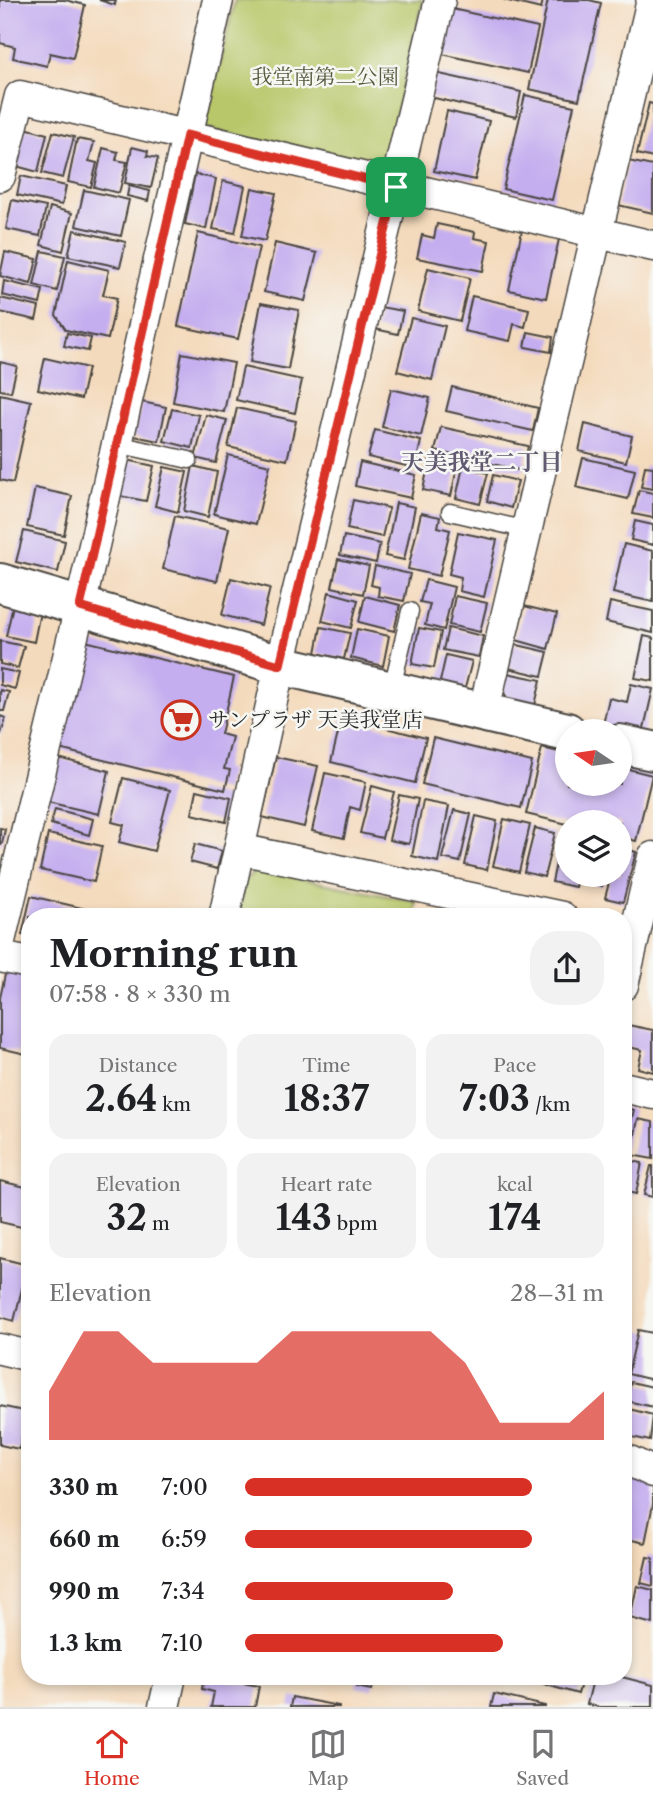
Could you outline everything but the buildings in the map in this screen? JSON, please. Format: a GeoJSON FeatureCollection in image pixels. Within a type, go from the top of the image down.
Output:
{"type":"FeatureCollection","features":[{"type":"Feature","properties":{"kind":"street"},"geometry":{"type":"LineString","coordinates":[[0,941],[80,607],[218,0]]}},
{"type":"Feature","properties":{"kind":"street"},"geometry":{"type":"LineString","coordinates":[[226,908],[280,665],[440,0]]}},
{"type":"Feature","properties":{"kind":"street"},"geometry":{"type":"LineString","coordinates":[[483,714],[598,234],[644,80],[652,0]]}},
{"type":"Feature","properties":{"kind":"street"},"geometry":{"type":"LineString","coordinates":[[0,176],[10,94],[653,246]]}},
{"type":"Feature","properties":{"kind":"street"},"geometry":{"type":"LineString","coordinates":[[0,583],[280,665],[555,729]]}},
{"type":"Feature","properties":{"kind":"street"},"geometry":{"type":"LineString","coordinates":[[632,747],[653,751]]}},
{"type":"Feature","properties":{"kind":"street"},"geometry":{"type":"LineString","coordinates":[[239,849],[519,908]]}},
{"type":"Feature","properties":{"kind":"street"},"geometry":{"type":"LineString","coordinates":[[632,922],[653,857]]}},
{"type":"Feature","properties":{"kind":"street"},"geometry":{"type":"LineString","coordinates":[[0,957],[21,961]]}},
{"type":"Feature","properties":{"kind":"street"},"geometry":{"type":"LineString","coordinates":[[632,1089],[653,1094]]}},
{"type":"Feature","properties":{"kind":"street"},"geometry":{"type":"LineString","coordinates":[[0,1349],[21,1354]]}},
{"type":"Feature","properties":{"kind":"street"},"geometry":{"type":"LineString","coordinates":[[632,1462],[653,1472]]}},
{"type":"Feature","properties":{"kind":"street"},"geometry":{"type":"LineString","coordinates":[[164,1707],[169,1685]]}},
{"type":"Feature","properties":{"kind":"lane"},"geometry":{"type":"LineString","coordinates":[[117,444],[189,460]]}},
{"type":"Feature","properties":{"kind":"lane"},"geometry":{"type":"LineString","coordinates":[[450,512],[527,530]]}},
{"type":"Feature","properties":{"kind":"lane"},"geometry":{"type":"LineString","coordinates":[[391,692],[410,611]]}},
{"type":"Feature","properties":{"kind":"green space","name":"我堂南第二公園"},"geometry":{"type":"Polygon","coordinates":[[[235,0],[423,0],[383,170],[204,128],[235,0]]]}},
{"type":"Feature","properties":{"kind":"green space"},"geometry":{"type":"Polygon","coordinates":[[[258,870],[417,902],[415,908],[238,908],[244,880],[258,870]]]}},
{"type":"Feature","properties":{"kind":"place","name":"サンプラザ 天美我堂店"},"geometry":{"type":"Point","coordinates":[181,720]}},
{"type":"Feature","properties":{"kind":"district","name":"天美我堂二丁目"},"geometry":{"type":"Point","coordinates":[482,462]}},
{"type":"Feature","properties":{"kind":"route"},"geometry":{"type":"LineString","coordinates":[[187,135],[396,187],[280,665],[80,607],[187,135]]}}]}
